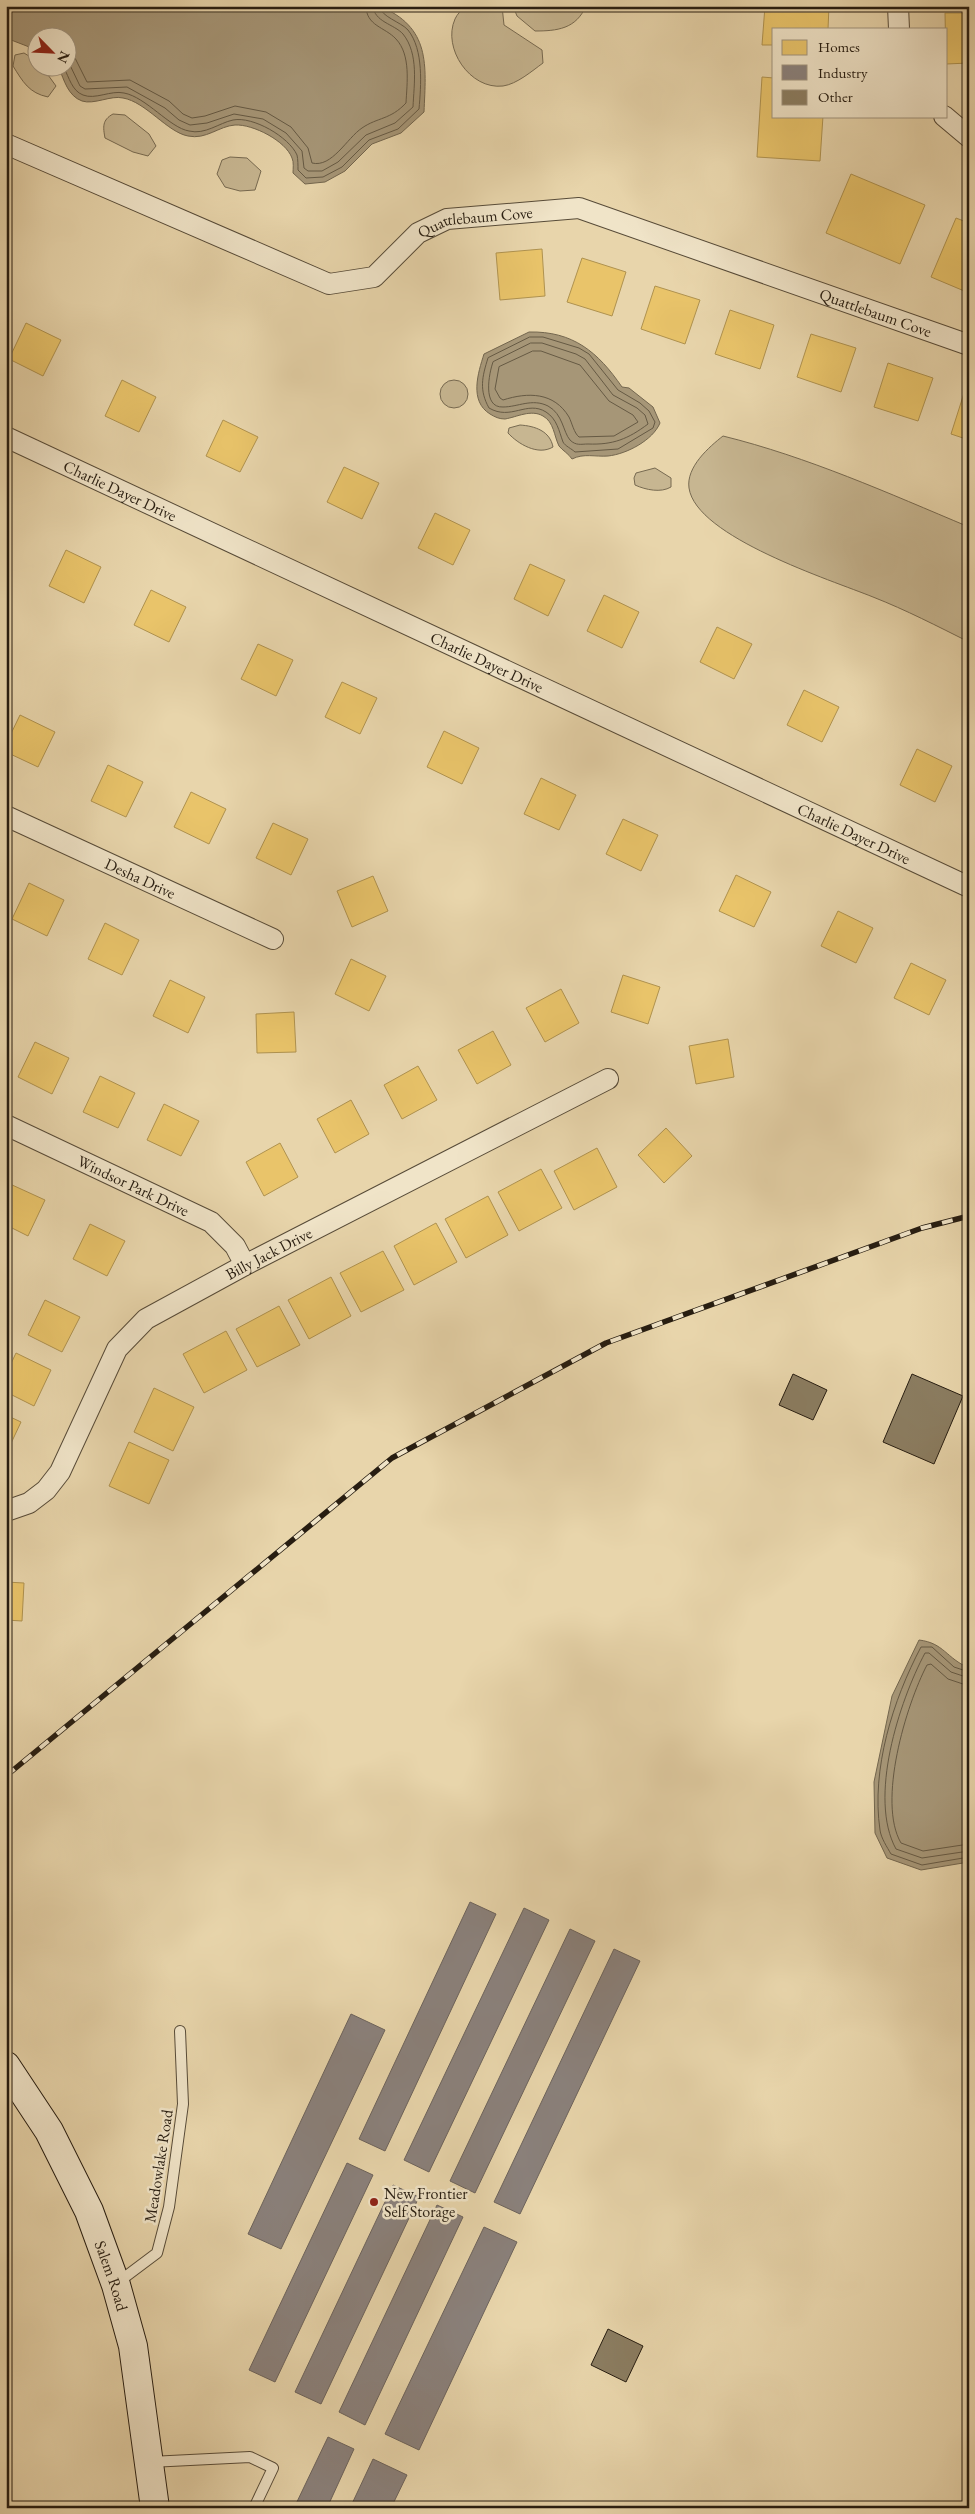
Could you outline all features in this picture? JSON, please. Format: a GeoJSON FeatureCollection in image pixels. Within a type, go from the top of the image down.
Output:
{"type":"FeatureCollection","features":[{"type":"Feature","properties":{"kind":"main road","name":"Salem Road"},"geometry":{"type":"LineString","coordinates":[[6,2066],[49,2131],[89,2211],[116,2284],[133,2346],[155,2508]]}},
{"type":"Feature","properties":{"kind":"street"},"geometry":{"type":"LineString","coordinates":[[898,6],[899,28]]}},
{"type":"Feature","properties":{"kind":"street"},"geometry":{"type":"LineString","coordinates":[[946,118],[969,138]]}},
{"type":"Feature","properties":{"kind":"street","name":"Quattlebaum Cove"},"geometry":{"type":"LineString","coordinates":[[6,144],[329,284],[374,276],[418,233],[447,219],[579,208],[969,345]]}},
{"type":"Feature","properties":{"kind":"street","name":"Charlie Dayer Drive"},"geometry":{"type":"LineString","coordinates":[[6,437],[969,887]]}},
{"type":"Feature","properties":{"kind":"street","name":"Desha Drive"},"geometry":{"type":"LineString","coordinates":[[6,816],[273,939]]}},
{"type":"Feature","properties":{"kind":"street","name":"Billy Jack Drive"},"geometry":{"type":"LineString","coordinates":[[9,1511],[29,1503],[46,1490],[60,1472],[117,1349],[146,1319],[245,1265],[608,1079]]}},
{"type":"Feature","properties":{"kind":"street","name":"Windsor Park Drive"},"geometry":{"type":"LineString","coordinates":[[6,1125],[211,1222],[235,1246],[245,1265]]}},
{"type":"Feature","properties":{"kind":"lane","name":"Meadowlake Road"},"geometry":{"type":"LineString","coordinates":[[116,2284],[157,2253],[169,2207],[183,2104],[180,2031]]}},
{"type":"Feature","properties":{"kind":"lane"},"geometry":{"type":"LineString","coordinates":[[149,2462],[250,2457],[273,2468],[254,2508]]}},
{"type":"Feature","properties":{"kind":"shaded area"},"geometry":{"type":"Polygon","coordinates":[[[465,6],[502,6],[504,25],[542,50],[543,63],[519,80],[503,86],[491,85],[480,81],[470,74],[462,65],[452,42],[452,30],[455,19],[465,6]]]}},
{"type":"Feature","properties":{"kind":"shaded area"},"geometry":{"type":"Polygon","coordinates":[[[513,6],[586,6],[577,20],[565,27],[535,31],[517,16],[513,6]]]}},
{"type":"Feature","properties":{"kind":"shaded area"},"geometry":{"type":"Polygon","coordinates":[[[24,53],[28,55],[28,78],[50,78],[56,86],[48,97],[31,90],[23,82],[13,66],[15,55],[24,53]]]}},
{"type":"Feature","properties":{"kind":"shaded area"},"geometry":{"type":"Polygon","coordinates":[[[113,114],[125,115],[149,134],[156,146],[148,156],[133,152],[105,138],[104,124],[113,114]]]}},
{"type":"Feature","properties":{"kind":"shaded area"},"geometry":{"type":"Polygon","coordinates":[[[230,157],[247,158],[261,171],[255,190],[240,191],[225,187],[217,174],[222,160],[230,157]]]}},
{"type":"Feature","properties":{"kind":"shaded area"},"geometry":{"type":"Polygon","coordinates":[[[454,380],[464,384],[468,394],[464,404],[454,408],[444,404],[440,394],[444,384],[454,380]]]}},
{"type":"Feature","properties":{"kind":"shaded area"},"geometry":{"type":"Polygon","coordinates":[[[520,425],[541,430],[549,437],[553,447],[541,450],[529,448],[517,441],[508,433],[509,428],[520,425]]]}},
{"type":"Feature","properties":{"kind":"shaded area"},"geometry":{"type":"Polygon","coordinates":[[[723,436],[817,465],[969,527],[969,642],[897,607],[798,568],[768,554],[739,540],[715,523],[697,506],[689,488],[689,480],[700,458],[723,436]]]}},
{"type":"Feature","properties":{"kind":"shaded area"},"geometry":{"type":"Polygon","coordinates":[[[655,468],[671,478],[671,487],[663,490],[653,490],[635,485],[634,478],[636,473],[655,468]]]}},
{"type":"Feature","properties":{"kind":"water"},"geometry":{"type":"Polygon","coordinates":[[[6,6],[379,6],[396,15],[417,36],[422,49],[424,63],[424,112],[401,133],[372,144],[345,171],[325,182],[305,184],[293,173],[293,161],[289,152],[276,140],[251,127],[235,125],[207,135],[188,136],[172,129],[140,105],[123,98],[118,97],[92,102],[77,99],[67,87],[63,78],[78,78],[78,28],[28,28],[28,47],[6,38],[6,6]]]}},
{"type":"Feature","properties":{"kind":"water"},"geometry":{"type":"Polygon","coordinates":[[[529,332],[559,335],[583,346],[594,354],[622,387],[629,388],[653,407],[660,423],[657,429],[638,445],[615,455],[581,456],[572,459],[559,446],[552,425],[543,416],[529,413],[505,419],[497,418],[490,414],[479,402],[477,394],[479,370],[484,354],[529,332]]]}},
{"type":"Feature","properties":{"kind":"water"},"geometry":{"type":"Polygon","coordinates":[[[919,1640],[934,1644],[969,1668],[969,1862],[921,1870],[887,1858],[875,1833],[874,1782],[892,1696],[919,1640]]]}},
{"type":"Feature","properties":{"kind":"building: Homes"},"geometry":{"type":"Polygon","coordinates":[[[765,6],[829,6],[828,28],[772,28],[772,45],[762,45],[765,6]]]}},
{"type":"Feature","properties":{"kind":"building: Homes"},"geometry":{"type":"Polygon","coordinates":[[[945,13],[969,13],[969,63],[948,64],[948,28],[945,28],[945,13]]]}},
{"type":"Feature","properties":{"kind":"building: Homes"},"geometry":{"type":"Polygon","coordinates":[[[762,77],[772,78],[772,118],[823,118],[820,161],[757,157],[762,77]]]}},
{"type":"Feature","properties":{"kind":"building: Homes"},"geometry":{"type":"Polygon","coordinates":[[[851,174],[925,205],[900,264],[826,233],[851,174]]]}},
{"type":"Feature","properties":{"kind":"building: Homes"},"geometry":{"type":"Polygon","coordinates":[[[956,218],[969,223],[969,293],[931,277],[956,218]]]}},
{"type":"Feature","properties":{"kind":"building: Homes"},"geometry":{"type":"Polygon","coordinates":[[[542,249],[545,296],[500,300],[496,253],[542,249]]]}},
{"type":"Feature","properties":{"kind":"building: Homes"},"geometry":{"type":"Polygon","coordinates":[[[582,258],[626,272],[612,316],[567,302],[582,258]]]}},
{"type":"Feature","properties":{"kind":"building: Homes"},"geometry":{"type":"Polygon","coordinates":[[[655,286],[700,300],[685,344],[641,329],[655,286]]]}},
{"type":"Feature","properties":{"kind":"building: Homes"},"geometry":{"type":"Polygon","coordinates":[[[730,310],[774,325],[760,369],[715,354],[730,310]]]}},
{"type":"Feature","properties":{"kind":"building: Homes"},"geometry":{"type":"Polygon","coordinates":[[[26,323],[61,340],[43,376],[9,359],[26,323]]]}},
{"type":"Feature","properties":{"kind":"building: Homes"},"geometry":{"type":"Polygon","coordinates":[[[811,334],[856,348],[841,392],[797,377],[811,334]]]}},
{"type":"Feature","properties":{"kind":"building: Homes"},"geometry":{"type":"Polygon","coordinates":[[[888,363],[933,378],[918,421],[874,407],[888,363]]]}},
{"type":"Feature","properties":{"kind":"building: Homes"},"geometry":{"type":"Polygon","coordinates":[[[122,380],[156,397],[139,432],[105,416],[122,380]]]}},
{"type":"Feature","properties":{"kind":"building: Homes"},"geometry":{"type":"Polygon","coordinates":[[[965,390],[969,391],[969,440],[951,434],[965,390]]]}},
{"type":"Feature","properties":{"kind":"building: Homes"},"geometry":{"type":"Polygon","coordinates":[[[223,420],[258,437],[240,472],[206,456],[223,420]]]}},
{"type":"Feature","properties":{"kind":"building: Homes"},"geometry":{"type":"Polygon","coordinates":[[[344,467],[379,483],[362,519],[327,502],[344,467]]]}},
{"type":"Feature","properties":{"kind":"building: Homes"},"geometry":{"type":"Polygon","coordinates":[[[435,513],[470,530],[453,565],[418,548],[435,513]]]}},
{"type":"Feature","properties":{"kind":"building: Homes"},"geometry":{"type":"Polygon","coordinates":[[[66,550],[101,567],[84,603],[49,586],[66,550]]]}},
{"type":"Feature","properties":{"kind":"building: Homes"},"geometry":{"type":"Polygon","coordinates":[[[530,564],[565,580],[548,616],[514,599],[530,564]]]}},
{"type":"Feature","properties":{"kind":"building: Homes"},"geometry":{"type":"Polygon","coordinates":[[[151,590],[186,607],[169,642],[134,625],[151,590]]]}},
{"type":"Feature","properties":{"kind":"building: Homes"},"geometry":{"type":"Polygon","coordinates":[[[604,595],[639,612],[622,648],[587,631],[604,595]]]}},
{"type":"Feature","properties":{"kind":"building: Homes"},"geometry":{"type":"Polygon","coordinates":[[[717,627],[752,644],[734,679],[700,662],[717,627]]]}},
{"type":"Feature","properties":{"kind":"building: Homes"},"geometry":{"type":"Polygon","coordinates":[[[258,644],[293,660],[276,696],[241,679],[258,644]]]}},
{"type":"Feature","properties":{"kind":"building: Homes"},"geometry":{"type":"Polygon","coordinates":[[[342,682],[377,698],[360,734],[325,717],[342,682]]]}},
{"type":"Feature","properties":{"kind":"building: Homes"},"geometry":{"type":"Polygon","coordinates":[[[804,690],[839,707],[822,742],[787,725],[804,690]]]}},
{"type":"Feature","properties":{"kind":"building: Homes"},"geometry":{"type":"Polygon","coordinates":[[[20,715],[55,732],[38,767],[6,752],[6,744],[20,715]]]}},
{"type":"Feature","properties":{"kind":"building: Homes"},"geometry":{"type":"Polygon","coordinates":[[[444,731],[479,748],[462,784],[427,767],[444,731]]]}},
{"type":"Feature","properties":{"kind":"building: Homes"},"geometry":{"type":"Polygon","coordinates":[[[917,749],[952,766],[935,802],[900,785],[917,749]]]}},
{"type":"Feature","properties":{"kind":"building: Homes"},"geometry":{"type":"Polygon","coordinates":[[[108,765],[143,782],[126,817],[91,801],[108,765]]]}},
{"type":"Feature","properties":{"kind":"building: Homes"},"geometry":{"type":"Polygon","coordinates":[[[541,778],[576,795],[559,830],[524,814],[541,778]]]}},
{"type":"Feature","properties":{"kind":"building: Homes"},"geometry":{"type":"Polygon","coordinates":[[[191,792],[226,809],[209,844],[174,827],[191,792]]]}},
{"type":"Feature","properties":{"kind":"building: Homes"},"geometry":{"type":"Polygon","coordinates":[[[623,819],[658,835],[641,871],[606,854],[623,819]]]}},
{"type":"Feature","properties":{"kind":"building: Homes"},"geometry":{"type":"Polygon","coordinates":[[[273,823],[308,839],[291,875],[256,858],[273,823]]]}},
{"type":"Feature","properties":{"kind":"building: Homes"},"geometry":{"type":"Polygon","coordinates":[[[736,875],[771,892],[754,927],[719,911],[736,875]]]}},
{"type":"Feature","properties":{"kind":"building: Homes"},"geometry":{"type":"Polygon","coordinates":[[[373,876],[388,911],[352,927],[337,891],[373,876]]]}},
{"type":"Feature","properties":{"kind":"building: Homes"},"geometry":{"type":"Polygon","coordinates":[[[29,883],[64,900],[47,936],[12,919],[29,883]]]}},
{"type":"Feature","properties":{"kind":"building: Homes"},"geometry":{"type":"Polygon","coordinates":[[[838,911],[873,928],[856,963],[821,946],[838,911]]]}},
{"type":"Feature","properties":{"kind":"building: Homes"},"geometry":{"type":"Polygon","coordinates":[[[105,923],[139,940],[122,975],[88,959],[105,923]]]}},
{"type":"Feature","properties":{"kind":"building: Homes"},"geometry":{"type":"Polygon","coordinates":[[[351,959],[386,976],[369,1011],[335,994],[351,959]]]}},
{"type":"Feature","properties":{"kind":"building: Homes"},"geometry":{"type":"Polygon","coordinates":[[[911,963],[946,980],[929,1015],[894,998],[911,963]]]}},
{"type":"Feature","properties":{"kind":"building: Homes"},"geometry":{"type":"Polygon","coordinates":[[[623,975],[660,987],[648,1024],[611,1012],[623,975]]]}},
{"type":"Feature","properties":{"kind":"building: Homes"},"geometry":{"type":"Polygon","coordinates":[[[170,980],[205,997],[188,1033],[153,1016],[170,980]]]}},
{"type":"Feature","properties":{"kind":"building: Homes"},"geometry":{"type":"Polygon","coordinates":[[[561,989],[579,1023],[545,1042],[526,1008],[561,989]]]}},
{"type":"Feature","properties":{"kind":"building: Homes"},"geometry":{"type":"Polygon","coordinates":[[[294,1012],[296,1052],[257,1053],[256,1014],[294,1012]]]}},
{"type":"Feature","properties":{"kind":"building: Homes"},"geometry":{"type":"Polygon","coordinates":[[[493,1031],[511,1065],[477,1084],[458,1050],[493,1031]]]}},
{"type":"Feature","properties":{"kind":"building: Homes"},"geometry":{"type":"Polygon","coordinates":[[[728,1039],[734,1077],[696,1084],[689,1046],[728,1039]]]}},
{"type":"Feature","properties":{"kind":"building: Homes"},"geometry":{"type":"Polygon","coordinates":[[[35,1042],[69,1058],[52,1094],[18,1077],[35,1042]]]}},
{"type":"Feature","properties":{"kind":"building: Homes"},"geometry":{"type":"Polygon","coordinates":[[[418,1066],[437,1100],[402,1119],[384,1085],[418,1066]]]}},
{"type":"Feature","properties":{"kind":"building: Homes"},"geometry":{"type":"Polygon","coordinates":[[[100,1076],[135,1093],[118,1128],[83,1112],[100,1076]]]}},
{"type":"Feature","properties":{"kind":"building: Homes"},"geometry":{"type":"Polygon","coordinates":[[[351,1100],[369,1134],[335,1153],[317,1119],[351,1100]]]}},
{"type":"Feature","properties":{"kind":"building: Homes"},"geometry":{"type":"Polygon","coordinates":[[[164,1104],[199,1121],[181,1156],[147,1140],[164,1104]]]}},
{"type":"Feature","properties":{"kind":"building: Homes"},"geometry":{"type":"Polygon","coordinates":[[[666,1128],[692,1156],[664,1183],[638,1155],[666,1128]]]}},
{"type":"Feature","properties":{"kind":"building: Homes"},"geometry":{"type":"Polygon","coordinates":[[[280,1143],[298,1177],[264,1196],[246,1162],[280,1143]]]}},
{"type":"Feature","properties":{"kind":"building: Homes"},"geometry":{"type":"Polygon","coordinates":[[[597,1148],[617,1187],[574,1210],[554,1171],[597,1148]]]}},
{"type":"Feature","properties":{"kind":"building: Homes"},"geometry":{"type":"Polygon","coordinates":[[[541,1169],[562,1208],[519,1231],[498,1192],[541,1169]]]}},
{"type":"Feature","properties":{"kind":"building: Homes"},"geometry":{"type":"Polygon","coordinates":[[[10,1184],[45,1200],[28,1236],[6,1225],[6,1192],[10,1184]]]}},
{"type":"Feature","properties":{"kind":"building: Homes"},"geometry":{"type":"Polygon","coordinates":[[[488,1196],[508,1235],[466,1258],[445,1219],[488,1196]]]}},
{"type":"Feature","properties":{"kind":"building: Homes"},"geometry":{"type":"Polygon","coordinates":[[[436,1223],[457,1262],[414,1285],[394,1246],[436,1223]]]}},
{"type":"Feature","properties":{"kind":"building: Homes"},"geometry":{"type":"Polygon","coordinates":[[[90,1224],[125,1241],[107,1276],[73,1259],[90,1224]]]}},
{"type":"Feature","properties":{"kind":"building: Homes"},"geometry":{"type":"Polygon","coordinates":[[[383,1251],[404,1290],[361,1312],[340,1273],[383,1251]]]}},
{"type":"Feature","properties":{"kind":"building: Homes"},"geometry":{"type":"Polygon","coordinates":[[[331,1277],[351,1316],[309,1339],[288,1300],[331,1277]]]}},
{"type":"Feature","properties":{"kind":"building: Homes"},"geometry":{"type":"Polygon","coordinates":[[[45,1300],[80,1317],[62,1352],[28,1335],[45,1300]]]}},
{"type":"Feature","properties":{"kind":"building: Homes"},"geometry":{"type":"Polygon","coordinates":[[[279,1306],[300,1345],[257,1367],[236,1329],[279,1306]]]}},
{"type":"Feature","properties":{"kind":"building: Homes"},"geometry":{"type":"Polygon","coordinates":[[[226,1331],[247,1370],[204,1393],[183,1354],[226,1331]]]}},
{"type":"Feature","properties":{"kind":"building: Homes"},"geometry":{"type":"Polygon","coordinates":[[[16,1353],[51,1370],[34,1406],[6,1392],[6,1374],[16,1353]]]}},
{"type":"Feature","properties":{"kind":"building: Homes"},"geometry":{"type":"Polygon","coordinates":[[[154,1388],[194,1407],[173,1451],[134,1432],[154,1388]]]}},
{"type":"Feature","properties":{"kind":"building: Homes"},"geometry":{"type":"Polygon","coordinates":[[[6,1415],[21,1422],[6,1454],[6,1415]]]}},
{"type":"Feature","properties":{"kind":"building: Homes"},"geometry":{"type":"Polygon","coordinates":[[[129,1442],[169,1460],[149,1504],[109,1486],[129,1442]]]}},
{"type":"Feature","properties":{"kind":"building: Homes"},"geometry":{"type":"Polygon","coordinates":[[[6,1582],[24,1583],[22,1621],[6,1620],[6,1582]]]}},
{"type":"Feature","properties":{"kind":"building: Industry"},"geometry":{"type":"Polygon","coordinates":[[[470,1902],[496,1914],[385,2151],[359,2139],[470,1902]]]}},
{"type":"Feature","properties":{"kind":"building: Industry"},"geometry":{"type":"Polygon","coordinates":[[[524,1908],[549,1920],[429,2172],[404,2160],[524,1908]]]}},
{"type":"Feature","properties":{"kind":"building: Industry"},"geometry":{"type":"Polygon","coordinates":[[[570,1929],[595,1941],[475,2193],[450,2181],[570,1929]]]}},
{"type":"Feature","properties":{"kind":"building: Industry"},"geometry":{"type":"Polygon","coordinates":[[[614,1949],[640,1961],[520,2214],[494,2202],[614,1949]]]}},
{"type":"Feature","properties":{"kind":"building: Industry"},"geometry":{"type":"Polygon","coordinates":[[[351,2014],[385,2030],[281,2249],[248,2234],[351,2014]]]}},
{"type":"Feature","properties":{"kind":"building: Industry"},"geometry":{"type":"Polygon","coordinates":[[[347,2163],[373,2175],[275,2382],[249,2370],[347,2163]]]}},
{"type":"Feature","properties":{"kind":"building: Industry"},"geometry":{"type":"Polygon","coordinates":[[[393,2185],[419,2197],[321,2404],[295,2392],[393,2185]]]}},
{"type":"Feature","properties":{"kind":"building: Industry"},"geometry":{"type":"Polygon","coordinates":[[[437,2205],[463,2217],[365,2425],[339,2412],[437,2205]]]}},
{"type":"Feature","properties":{"kind":"building: Industry"},"geometry":{"type":"Polygon","coordinates":[[[484,2227],[517,2242],[419,2450],[385,2434],[484,2227]]]}},
{"type":"Feature","properties":{"kind":"building: Industry"},"geometry":{"type":"Polygon","coordinates":[[[328,2437],[354,2449],[327,2508],[294,2508],[328,2437]]]}},
{"type":"Feature","properties":{"kind":"building: Industry"},"geometry":{"type":"Polygon","coordinates":[[[373,2459],[407,2475],[391,2508],[350,2508],[373,2459]]]}},
{"type":"Feature","properties":{"kind":"building: Other"},"geometry":{"type":"Polygon","coordinates":[[[793,1374],[827,1390],[813,1420],[779,1405],[793,1374]]]}},
{"type":"Feature","properties":{"kind":"building: Other"},"geometry":{"type":"Polygon","coordinates":[[[912,1374],[963,1396],[934,1464],[883,1442],[912,1374]]]}},
{"type":"Feature","properties":{"kind":"building: Other"},"geometry":{"type":"Polygon","coordinates":[[[608,2329],[643,2346],[626,2382],[591,2365],[608,2329]]]}},
{"type":"Feature","properties":{"kind":"railway"},"geometry":{"type":"LineString","coordinates":[[6,1776],[392,1458],[606,1343],[922,1228],[969,1216]]}},
{"type":"Feature","properties":{"kind":"place","name":"New Frontier Self Storage"},"geometry":{"type":"Point","coordinates":[374,2202]}}]}
